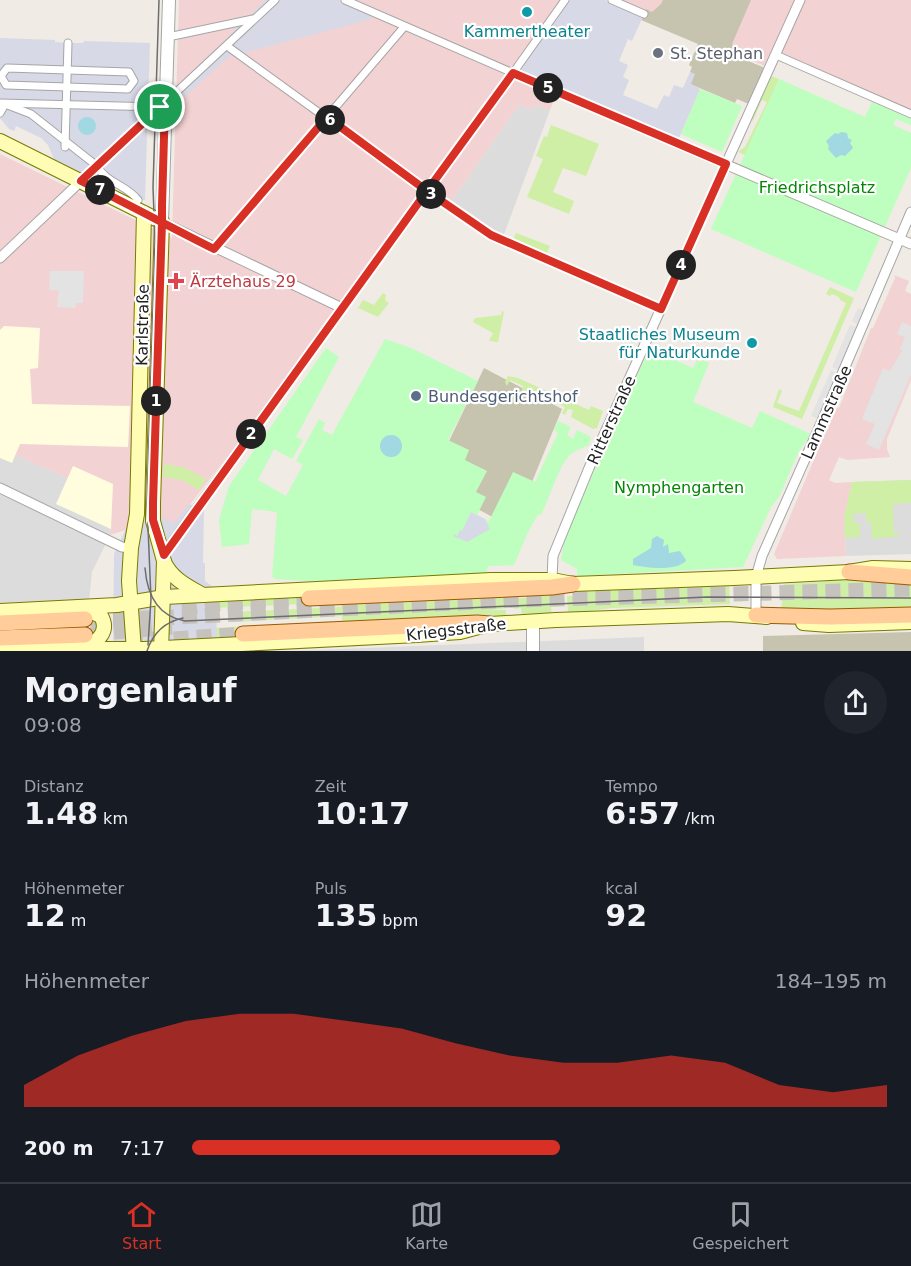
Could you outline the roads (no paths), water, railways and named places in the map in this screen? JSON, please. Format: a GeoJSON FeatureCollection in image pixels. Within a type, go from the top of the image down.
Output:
{"type":"FeatureCollection","features":[{"type":"Feature","properties":{"kind":"main road"},"geometry":{"type":"LineString","coordinates":[[0,141],[81,181],[141,207],[162,222]]}},
{"type":"Feature","properties":{"kind":"main road","name":"Karlstraße"},"geometry":{"type":"LineString","coordinates":[[134,650],[129,581],[131,548],[137,514],[141,207]]}},
{"type":"Feature","properties":{"kind":"main road","name":"Karlstraße"},"geometry":{"type":"LineString","coordinates":[[161,650],[164,558],[153,520],[153,503],[162,222]]}},
{"type":"Feature","properties":{"kind":"main road"},"geometry":{"type":"LineString","coordinates":[[164,558],[172,574],[178,580],[203,595]]}},
{"type":"Feature","properties":{"kind":"main road","name":"Kriegsstraße"},"geometry":{"type":"LineString","coordinates":[[0,649],[84,628],[131,603],[164,597],[491,580],[552,580],[573,584],[756,577],[849,572],[873,568],[911,569]]}},
{"type":"Feature","properties":{"kind":"main road"},"geometry":{"type":"LineString","coordinates":[[849,572],[911,577]]}},
{"type":"Feature","properties":{"kind":"main road"},"geometry":{"type":"LineString","coordinates":[[309,597],[552,587],[573,584]]}},
{"type":"Feature","properties":{"kind":"main road","name":"Kriegsstraße"},"geometry":{"type":"LineString","coordinates":[[0,611],[84,628],[134,650],[161,650],[188,645],[460,632],[490,624],[704,614],[756,615],[829,625],[911,622]]}},
{"type":"Feature","properties":{"kind":"main road"},"geometry":{"type":"LineString","coordinates":[[756,615],[830,617],[911,615]]}},
{"type":"Feature","properties":{"kind":"main road"},"geometry":{"type":"LineString","coordinates":[[243,634],[477,622],[490,624]]}},
{"type":"Feature","properties":{"kind":"main road"},"geometry":{"type":"LineString","coordinates":[[0,623],[84,628]]}},
{"type":"Feature","properties":{"kind":"main road"},"geometry":{"type":"LineString","coordinates":[[0,638],[84,628]]}},
{"type":"Feature","properties":{"kind":"street","name":"Karlstraße"},"geometry":{"type":"LineString","coordinates":[[162,222],[163,105],[169,0]]}},
{"type":"Feature","properties":{"kind":"street"},"geometry":{"type":"LineString","coordinates":[[0,258],[275,0]]}},
{"type":"Feature","properties":{"kind":"street"},"geometry":{"type":"LineString","coordinates":[[345,0],[911,244]]}},
{"type":"Feature","properties":{"kind":"street"},"geometry":{"type":"LineString","coordinates":[[164,558],[565,0]]}},
{"type":"Feature","properties":{"kind":"street"},"geometry":{"type":"LineString","coordinates":[[612,0],[644,14]]}},
{"type":"Feature","properties":{"kind":"street","name":"Ritterstraße"},"geometry":{"type":"LineString","coordinates":[[552,580],[553,556],[559,538],[800,0]]}},
{"type":"Feature","properties":{"kind":"street"},"geometry":{"type":"LineString","coordinates":[[168,38],[255,19]]}},
{"type":"Feature","properties":{"kind":"street"},"geometry":{"type":"LineString","coordinates":[[214,249],[404,27]]}},
{"type":"Feature","properties":{"kind":"street"},"geometry":{"type":"LineString","coordinates":[[65,144],[68,43]]}},
{"type":"Feature","properties":{"kind":"street"},"geometry":{"type":"LineString","coordinates":[[227,46],[491,235],[661,309]]}},
{"type":"Feature","properties":{"kind":"street"},"geometry":{"type":"LineString","coordinates":[[776,55],[911,114]]}},
{"type":"Feature","properties":{"kind":"street"},"geometry":{"type":"LineString","coordinates":[[7,68],[67,70],[129,72],[134,81],[128,89],[67,88],[6,85],[1,76],[7,68]]}},
{"type":"Feature","properties":{"kind":"street"},"geometry":{"type":"LineString","coordinates":[[3,104],[163,105]]}},
{"type":"Feature","properties":{"kind":"street"},"geometry":{"type":"LineString","coordinates":[[0,113],[3,104]]}},
{"type":"Feature","properties":{"kind":"street"},"geometry":{"type":"LineString","coordinates":[[3,104],[31,114],[65,144],[97,166],[102,174],[131,190],[141,207]]}},
{"type":"Feature","properties":{"kind":"street","name":"Lammstraße"},"geometry":{"type":"LineString","coordinates":[[756,615],[756,577],[766,547],[911,212]]}},
{"type":"Feature","properties":{"kind":"street"},"geometry":{"type":"LineString","coordinates":[[162,222],[214,249],[342,308]]}},
{"type":"Feature","properties":{"kind":"street"},"geometry":{"type":"LineString","coordinates":[[0,488],[122,547],[131,548]]}},
{"type":"Feature","properties":{"kind":"street"},"geometry":{"type":"LineString","coordinates":[[533,622],[533,651]]}},
{"type":"Feature","properties":{"kind":"water"},"geometry":{"type":"Polygon","coordinates":[[[87,117],[93,120],[96,126],[93,132],[87,135],[81,132],[78,126],[81,120],[87,117]]]}},
{"type":"Feature","properties":{"kind":"water"},"geometry":{"type":"Polygon","coordinates":[[[835,133],[847,133],[848,138],[852,140],[850,143],[853,148],[845,156],[841,155],[836,158],[828,149],[826,141],[835,133]]]}},
{"type":"Feature","properties":{"kind":"water"},"geometry":{"type":"Polygon","coordinates":[[[391,435],[399,438],[402,446],[399,454],[391,457],[383,454],[380,446],[383,438],[391,435]]]}},
{"type":"Feature","properties":{"kind":"water"},"geometry":{"type":"Polygon","coordinates":[[[657,536],[664,540],[663,547],[668,544],[669,553],[680,551],[685,562],[667,568],[633,565],[633,559],[651,548],[652,539],[657,536]]]}},
{"type":"Feature","properties":{"kind":"tunnel"},"geometry":{"type":"LineString","coordinates":[[90,619],[158,618],[516,600],[911,589]]}},
{"type":"Feature","properties":{"kind":"tunnel"},"geometry":{"type":"LineString","coordinates":[[182,608],[231,602],[309,598]]}},
{"type":"Feature","properties":{"kind":"tunnel"},"geometry":{"type":"LineString","coordinates":[[91,634],[172,627]]}},
{"type":"Feature","properties":{"kind":"tunnel"},"geometry":{"type":"LineString","coordinates":[[128,636],[160,640],[243,634]]}},
{"type":"Feature","properties":{"kind":"tram line"},"geometry":{"type":"LineString","coordinates":[[148,645],[151,599],[147,503],[159,0]]}},
{"type":"Feature","properties":{"kind":"tram line"},"geometry":{"type":"LineString","coordinates":[[145,568],[148,587],[155,602],[167,614],[185,621],[707,597],[911,598]]}},
{"type":"Feature","properties":{"kind":"tram line"},"geometry":{"type":"LineString","coordinates":[[147,651],[152,639],[160,629],[170,622],[183,618]]}},
{"type":"Feature","properties":{"kind":"place","name":"Kammertheater"},"geometry":{"type":"Point","coordinates":[527,12]}},
{"type":"Feature","properties":{"kind":"place","name":"St. Stephan"},"geometry":{"type":"Point","coordinates":[658,53]}},
{"type":"Feature","properties":{"kind":"place","name":"Ärztehaus 29"},"geometry":{"type":"Point","coordinates":[176,281]}},
{"type":"Feature","properties":{"kind":"place","name":"Staatliches Museum für Naturkunde"},"geometry":{"type":"Point","coordinates":[752,343]}},
{"type":"Feature","properties":{"kind":"place","name":"Bundesgerichtshof"},"geometry":{"type":"Point","coordinates":[416,396]}},
{"type":"Feature","properties":{"kind":"park label","name":"Friedrichsplatz"},"geometry":{"type":"Point","coordinates":[817,187]}},
{"type":"Feature","properties":{"kind":"park label","name":"Nymphengarten"},"geometry":{"type":"Point","coordinates":[679,487]}}]}
